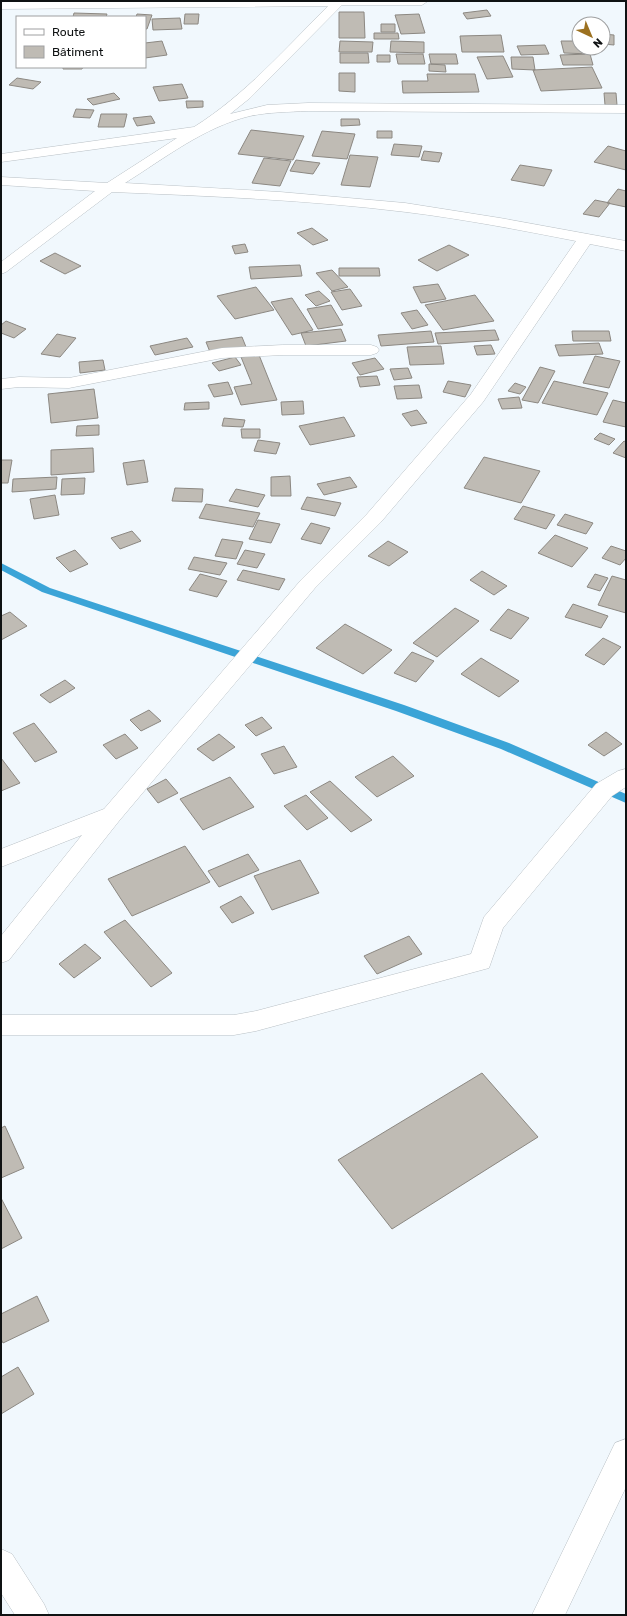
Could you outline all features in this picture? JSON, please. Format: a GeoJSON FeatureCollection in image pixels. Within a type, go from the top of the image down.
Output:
{"type":"FeatureCollection","features":[{"type":"Feature","properties":{"kind":"street"},"geometry":{"type":"LineString","coordinates":[[1,5],[229,1],[422,1]]}},
{"type":"Feature","properties":{"kind":"street"},"geometry":{"type":"LineString","coordinates":[[1,269],[108,188],[216,119],[244,95],[339,2]]}},
{"type":"Feature","properties":{"kind":"street"},"geometry":{"type":"LineString","coordinates":[[1,158],[196,131],[246,113],[267,109],[308,107],[626,109]]}},
{"type":"Feature","properties":{"kind":"street"},"geometry":{"type":"LineString","coordinates":[[1,181],[108,188],[238,193],[375,204],[476,218],[626,246]]}},
{"type":"Feature","properties":{"kind":"street"},"geometry":{"type":"LineString","coordinates":[[1,953],[111,815],[308,584],[374,518],[477,398],[586,238]]}},
{"type":"Feature","properties":{"kind":"street"},"geometry":{"type":"LineString","coordinates":[[1,384],[19,382],[69,383],[222,353],[283,350],[371,350]]}},
{"type":"Feature","properties":{"kind":"street"},"geometry":{"type":"LineString","coordinates":[[1,1025],[234,1025],[256,1021],[481,961],[492,924],[604,790],[626,777]]}},
{"type":"Feature","properties":{"kind":"street"},"geometry":{"type":"LineString","coordinates":[[1,858],[111,815]]}},
{"type":"Feature","properties":{"kind":"street"},"geometry":{"type":"LineString","coordinates":[[548,1615],[626,1454]]}},
{"type":"Feature","properties":{"kind":"street"},"geometry":{"type":"LineString","coordinates":[[3,1571],[33,1615]]}},
{"type":"Feature","properties":{"kind":"building"},"geometry":{"type":"Polygon","coordinates":[[[487,10],[491,16],[467,19],[463,13],[487,10]]]}},
{"type":"Feature","properties":{"kind":"building"},"geometry":{"type":"Polygon","coordinates":[[[339,12],[364,12],[365,38],[339,38],[339,12]]]}},
{"type":"Feature","properties":{"kind":"building"},"geometry":{"type":"Polygon","coordinates":[[[74,13],[107,14],[106,16],[73,16],[74,13]]]}},
{"type":"Feature","properties":{"kind":"building"},"geometry":{"type":"Polygon","coordinates":[[[137,14],[152,15],[147,29],[146,16],[136,16],[137,14]]]}},
{"type":"Feature","properties":{"kind":"building"},"geometry":{"type":"Polygon","coordinates":[[[185,14],[199,14],[198,24],[184,24],[185,14]]]}},
{"type":"Feature","properties":{"kind":"building"},"geometry":{"type":"Polygon","coordinates":[[[419,14],[425,33],[401,34],[395,15],[419,14]]]}},
{"type":"Feature","properties":{"kind":"building"},"geometry":{"type":"Polygon","coordinates":[[[180,18],[182,29],[153,30],[152,19],[180,18]]]}},
{"type":"Feature","properties":{"kind":"building"},"geometry":{"type":"Polygon","coordinates":[[[381,24],[395,24],[395,32],[381,32],[381,24]]]}},
{"type":"Feature","properties":{"kind":"building"},"geometry":{"type":"Polygon","coordinates":[[[374,33],[398,33],[399,39],[374,39],[374,33]]]}},
{"type":"Feature","properties":{"kind":"building"},"geometry":{"type":"Polygon","coordinates":[[[501,35],[504,52],[462,52],[460,36],[501,35]]]}},
{"type":"Feature","properties":{"kind":"building"},"geometry":{"type":"Polygon","coordinates":[[[611,35],[614,35],[614,45],[611,45],[611,35]]]}},
{"type":"Feature","properties":{"kind":"building"},"geometry":{"type":"Polygon","coordinates":[[[162,41],[167,55],[146,58],[146,43],[162,41]]]}},
{"type":"Feature","properties":{"kind":"building"},"geometry":{"type":"Polygon","coordinates":[[[340,41],[373,42],[372,52],[339,52],[340,41]]]}},
{"type":"Feature","properties":{"kind":"building"},"geometry":{"type":"Polygon","coordinates":[[[391,41],[424,42],[424,53],[390,52],[391,41]]]}},
{"type":"Feature","properties":{"kind":"building"},"geometry":{"type":"Polygon","coordinates":[[[561,41],[571,41],[571,53],[564,53],[561,41]]]}},
{"type":"Feature","properties":{"kind":"building"},"geometry":{"type":"Polygon","coordinates":[[[545,45],[549,54],[521,55],[517,46],[545,45]]]}},
{"type":"Feature","properties":{"kind":"building"},"geometry":{"type":"Polygon","coordinates":[[[340,53],[368,53],[369,63],[340,63],[340,53]]]}},
{"type":"Feature","properties":{"kind":"building"},"geometry":{"type":"Polygon","coordinates":[[[396,54],[423,54],[425,64],[398,64],[396,54]]]}},
{"type":"Feature","properties":{"kind":"building"},"geometry":{"type":"Polygon","coordinates":[[[429,54],[456,54],[458,64],[431,64],[429,54]]]}},
{"type":"Feature","properties":{"kind":"building"},"geometry":{"type":"Polygon","coordinates":[[[377,55],[390,55],[390,62],[377,62],[377,55]]]}},
{"type":"Feature","properties":{"kind":"building"},"geometry":{"type":"Polygon","coordinates":[[[560,55],[591,56],[593,65],[563,65],[560,55]]]}},
{"type":"Feature","properties":{"kind":"building"},"geometry":{"type":"Polygon","coordinates":[[[503,56],[513,77],[487,79],[477,57],[503,56]]]}},
{"type":"Feature","properties":{"kind":"building"},"geometry":{"type":"Polygon","coordinates":[[[511,57],[533,57],[535,70],[512,69],[511,57]]]}},
{"type":"Feature","properties":{"kind":"building"},"geometry":{"type":"Polygon","coordinates":[[[429,64],[445,65],[446,72],[429,71],[429,64]]]}},
{"type":"Feature","properties":{"kind":"building"},"geometry":{"type":"Polygon","coordinates":[[[592,67],[602,88],[541,91],[533,70],[592,67]]]}},
{"type":"Feature","properties":{"kind":"building"},"geometry":{"type":"Polygon","coordinates":[[[63,68],[82,68],[82,69],[63,68]]]}},
{"type":"Feature","properties":{"kind":"building"},"geometry":{"type":"Polygon","coordinates":[[[339,73],[355,73],[355,92],[339,91],[339,73]]]}},
{"type":"Feature","properties":{"kind":"building"},"geometry":{"type":"Polygon","coordinates":[[[427,74],[475,74],[479,92],[403,93],[402,81],[428,81],[427,74]]]}},
{"type":"Feature","properties":{"kind":"building"},"geometry":{"type":"Polygon","coordinates":[[[17,78],[41,82],[33,89],[9,85],[17,78]]]}},
{"type":"Feature","properties":{"kind":"building"},"geometry":{"type":"Polygon","coordinates":[[[182,84],[188,98],[159,101],[153,87],[182,84]]]}},
{"type":"Feature","properties":{"kind":"building"},"geometry":{"type":"Polygon","coordinates":[[[114,93],[120,99],[93,105],[87,99],[114,93]]]}},
{"type":"Feature","properties":{"kind":"building"},"geometry":{"type":"Polygon","coordinates":[[[604,93],[616,93],[617,105],[605,105],[604,93]]]}},
{"type":"Feature","properties":{"kind":"building"},"geometry":{"type":"Polygon","coordinates":[[[186,101],[203,101],[203,107],[187,108],[186,101]]]}},
{"type":"Feature","properties":{"kind":"building"},"geometry":{"type":"Polygon","coordinates":[[[76,109],[94,110],[90,118],[73,117],[76,109]]]}},
{"type":"Feature","properties":{"kind":"building"},"geometry":{"type":"Polygon","coordinates":[[[101,114],[127,114],[124,127],[98,127],[101,114]]]}},
{"type":"Feature","properties":{"kind":"building"},"geometry":{"type":"Polygon","coordinates":[[[151,116],[155,123],[137,126],[133,118],[151,116]]]}},
{"type":"Feature","properties":{"kind":"building"},"geometry":{"type":"Polygon","coordinates":[[[341,119],[359,119],[360,125],[341,126],[341,119]]]}},
{"type":"Feature","properties":{"kind":"building"},"geometry":{"type":"Polygon","coordinates":[[[251,130],[304,136],[293,160],[238,154],[251,130]]]}},
{"type":"Feature","properties":{"kind":"building"},"geometry":{"type":"Polygon","coordinates":[[[322,131],[355,134],[347,159],[312,156],[322,131]]]}},
{"type":"Feature","properties":{"kind":"building"},"geometry":{"type":"Polygon","coordinates":[[[377,131],[392,131],[392,138],[377,138],[377,131]]]}},
{"type":"Feature","properties":{"kind":"building"},"geometry":{"type":"Polygon","coordinates":[[[394,144],[422,146],[419,157],[391,155],[394,144]]]}},
{"type":"Feature","properties":{"kind":"building"},"geometry":{"type":"Polygon","coordinates":[[[608,146],[626,151],[626,170],[594,162],[608,146]]]}},
{"type":"Feature","properties":{"kind":"building"},"geometry":{"type":"Polygon","coordinates":[[[424,151],[442,153],[439,162],[421,160],[424,151]]]}},
{"type":"Feature","properties":{"kind":"building"},"geometry":{"type":"Polygon","coordinates":[[[350,155],[378,157],[370,187],[341,185],[350,155]]]}},
{"type":"Feature","properties":{"kind":"building"},"geometry":{"type":"Polygon","coordinates":[[[264,158],[291,161],[280,186],[252,183],[264,158]]]}},
{"type":"Feature","properties":{"kind":"building"},"geometry":{"type":"Polygon","coordinates":[[[296,160],[320,163],[313,174],[290,171],[296,160]]]}},
{"type":"Feature","properties":{"kind":"building"},"geometry":{"type":"Polygon","coordinates":[[[520,165],[552,170],[544,186],[511,180],[520,165]]]}},
{"type":"Feature","properties":{"kind":"building"},"geometry":{"type":"Polygon","coordinates":[[[618,189],[626,191],[626,207],[607,203],[618,189]]]}},
{"type":"Feature","properties":{"kind":"building"},"geometry":{"type":"Polygon","coordinates":[[[595,200],[610,203],[599,217],[583,214],[595,200]]]}},
{"type":"Feature","properties":{"kind":"building"},"geometry":{"type":"Polygon","coordinates":[[[312,228],[328,240],[313,245],[297,233],[312,228]]]}},
{"type":"Feature","properties":{"kind":"building"},"geometry":{"type":"Polygon","coordinates":[[[245,244],[248,252],[235,254],[232,246],[245,244]]]}},
{"type":"Feature","properties":{"kind":"building"},"geometry":{"type":"Polygon","coordinates":[[[449,245],[469,255],[437,271],[418,260],[449,245]]]}},
{"type":"Feature","properties":{"kind":"building"},"geometry":{"type":"Polygon","coordinates":[[[55,253],[81,266],[65,274],[40,261],[55,253]]]}},
{"type":"Feature","properties":{"kind":"building"},"geometry":{"type":"Polygon","coordinates":[[[300,265],[302,276],[251,279],[249,267],[300,265]]]}},
{"type":"Feature","properties":{"kind":"building"},"geometry":{"type":"Polygon","coordinates":[[[339,268],[379,268],[380,276],[339,276],[339,268]]]}},
{"type":"Feature","properties":{"kind":"building"},"geometry":{"type":"Polygon","coordinates":[[[332,270],[348,287],[332,291],[316,273],[332,270]]]}},
{"type":"Feature","properties":{"kind":"building"},"geometry":{"type":"Polygon","coordinates":[[[438,284],[446,299],[421,303],[413,287],[438,284]]]}},
{"type":"Feature","properties":{"kind":"building"},"geometry":{"type":"Polygon","coordinates":[[[256,287],[274,310],[235,319],[217,296],[256,287]]]}},
{"type":"Feature","properties":{"kind":"building"},"geometry":{"type":"Polygon","coordinates":[[[350,289],[362,306],[342,310],[331,292],[350,289]]]}},
{"type":"Feature","properties":{"kind":"building"},"geometry":{"type":"Polygon","coordinates":[[[319,291],[330,301],[316,306],[305,295],[319,291]]]}},
{"type":"Feature","properties":{"kind":"building"},"geometry":{"type":"Polygon","coordinates":[[[475,295],[494,321],[443,330],[425,305],[475,295]]]}},
{"type":"Feature","properties":{"kind":"building"},"geometry":{"type":"Polygon","coordinates":[[[292,298],[313,330],[292,335],[271,302],[292,298]]]}},
{"type":"Feature","properties":{"kind":"building"},"geometry":{"type":"Polygon","coordinates":[[[331,305],[343,325],[318,329],[307,309],[331,305]]]}},
{"type":"Feature","properties":{"kind":"building"},"geometry":{"type":"Polygon","coordinates":[[[417,310],[428,325],[412,329],[401,313],[417,310]]]}},
{"type":"Feature","properties":{"kind":"building"},"geometry":{"type":"Polygon","coordinates":[[[6,321],[26,329],[14,338],[1,333],[1,325],[6,321]]]}},
{"type":"Feature","properties":{"kind":"building"},"geometry":{"type":"Polygon","coordinates":[[[341,329],[346,341],[306,346],[301,333],[341,329]]]}},
{"type":"Feature","properties":{"kind":"building"},"geometry":{"type":"Polygon","coordinates":[[[495,330],[499,340],[438,344],[435,333],[495,330]]]}},
{"type":"Feature","properties":{"kind":"building"},"geometry":{"type":"Polygon","coordinates":[[[431,331],[434,342],[381,346],[378,335],[431,331]]]}},
{"type":"Feature","properties":{"kind":"building"},"geometry":{"type":"Polygon","coordinates":[[[572,331],[609,331],[611,341],[573,341],[572,331]]]}},
{"type":"Feature","properties":{"kind":"building"},"geometry":{"type":"Polygon","coordinates":[[[57,334],[76,338],[60,357],[41,354],[57,334]]]}},
{"type":"Feature","properties":{"kind":"building"},"geometry":{"type":"Polygon","coordinates":[[[242,337],[246,347],[210,352],[206,342],[242,337]]]}},
{"type":"Feature","properties":{"kind":"building"},"geometry":{"type":"Polygon","coordinates":[[[187,338],[193,347],[155,355],[150,346],[187,338]]]}},
{"type":"Feature","properties":{"kind":"building"},"geometry":{"type":"Polygon","coordinates":[[[599,343],[603,354],[559,356],[555,345],[599,343]]]}},
{"type":"Feature","properties":{"kind":"building"},"geometry":{"type":"Polygon","coordinates":[[[491,345],[495,354],[477,355],[474,346],[491,345]]]}},
{"type":"Feature","properties":{"kind":"building"},"geometry":{"type":"Polygon","coordinates":[[[441,346],[444,364],[410,365],[407,347],[441,346]]]}},
{"type":"Feature","properties":{"kind":"building"},"geometry":{"type":"Polygon","coordinates":[[[259,355],[277,400],[241,405],[234,387],[252,384],[241,357],[259,355]]]}},
{"type":"Feature","properties":{"kind":"building"},"geometry":{"type":"Polygon","coordinates":[[[595,356],[620,361],[609,388],[583,383],[595,356]]]}},
{"type":"Feature","properties":{"kind":"building"},"geometry":{"type":"Polygon","coordinates":[[[235,357],[241,365],[219,371],[212,363],[235,357]]]}},
{"type":"Feature","properties":{"kind":"building"},"geometry":{"type":"Polygon","coordinates":[[[375,358],[384,369],[360,375],[352,363],[375,358]]]}},
{"type":"Feature","properties":{"kind":"building"},"geometry":{"type":"Polygon","coordinates":[[[103,360],[105,370],[80,373],[79,362],[103,360]]]}},
{"type":"Feature","properties":{"kind":"building"},"geometry":{"type":"Polygon","coordinates":[[[540,367],[555,371],[538,403],[522,400],[540,367]]]}},
{"type":"Feature","properties":{"kind":"building"},"geometry":{"type":"Polygon","coordinates":[[[408,368],[412,378],[394,380],[390,369],[408,368]]]}},
{"type":"Feature","properties":{"kind":"building"},"geometry":{"type":"Polygon","coordinates":[[[377,376],[380,385],[360,387],[357,377],[377,376]]]}},
{"type":"Feature","properties":{"kind":"building"},"geometry":{"type":"Polygon","coordinates":[[[448,381],[471,385],[465,397],[443,392],[448,381]]]}},
{"type":"Feature","properties":{"kind":"building"},"geometry":{"type":"Polygon","coordinates":[[[554,381],[608,393],[597,415],[542,403],[554,381]]]}},
{"type":"Feature","properties":{"kind":"building"},"geometry":{"type":"Polygon","coordinates":[[[228,382],[233,394],[214,397],[208,385],[228,382]]]}},
{"type":"Feature","properties":{"kind":"building"},"geometry":{"type":"Polygon","coordinates":[[[515,383],[526,387],[520,394],[508,391],[515,383]]]}},
{"type":"Feature","properties":{"kind":"building"},"geometry":{"type":"Polygon","coordinates":[[[419,385],[422,398],[397,399],[394,386],[419,385]]]}},
{"type":"Feature","properties":{"kind":"building"},"geometry":{"type":"Polygon","coordinates":[[[94,389],[98,418],[51,423],[48,394],[94,389]]]}},
{"type":"Feature","properties":{"kind":"building"},"geometry":{"type":"Polygon","coordinates":[[[519,397],[522,408],[502,409],[498,399],[519,397]]]}},
{"type":"Feature","properties":{"kind":"building"},"geometry":{"type":"Polygon","coordinates":[[[613,400],[626,403],[626,427],[603,422],[613,400]]]}},
{"type":"Feature","properties":{"kind":"building"},"geometry":{"type":"Polygon","coordinates":[[[303,401],[304,414],[282,415],[281,402],[303,401]]]}},
{"type":"Feature","properties":{"kind":"building"},"geometry":{"type":"Polygon","coordinates":[[[209,402],[209,409],[184,410],[185,403],[209,402]]]}},
{"type":"Feature","properties":{"kind":"building"},"geometry":{"type":"Polygon","coordinates":[[[417,410],[427,423],[411,426],[402,414],[417,410]]]}},
{"type":"Feature","properties":{"kind":"building"},"geometry":{"type":"Polygon","coordinates":[[[344,417],[355,436],[310,445],[299,426],[344,417]]]}},
{"type":"Feature","properties":{"kind":"building"},"geometry":{"type":"Polygon","coordinates":[[[224,418],[245,420],[243,427],[222,426],[224,418]]]}},
{"type":"Feature","properties":{"kind":"building"},"geometry":{"type":"Polygon","coordinates":[[[99,425],[99,435],[76,436],[77,426],[99,425]]]}},
{"type":"Feature","properties":{"kind":"building"},"geometry":{"type":"Polygon","coordinates":[[[241,429],[260,429],[260,438],[242,438],[241,429]]]}},
{"type":"Feature","properties":{"kind":"building"},"geometry":{"type":"Polygon","coordinates":[[[600,433],[615,439],[609,445],[594,439],[600,433]]]}},
{"type":"Feature","properties":{"kind":"building"},"geometry":{"type":"Polygon","coordinates":[[[258,440],[280,443],[276,454],[254,451],[258,440]]]}},
{"type":"Feature","properties":{"kind":"building"},"geometry":{"type":"Polygon","coordinates":[[[624,441],[626,442],[626,458],[613,453],[624,441]]]}},
{"type":"Feature","properties":{"kind":"building"},"geometry":{"type":"Polygon","coordinates":[[[93,448],[94,472],[51,475],[51,450],[93,448]]]}},
{"type":"Feature","properties":{"kind":"building"},"geometry":{"type":"Polygon","coordinates":[[[484,457],[540,471],[521,503],[464,488],[484,457]]]}},
{"type":"Feature","properties":{"kind":"building"},"geometry":{"type":"Polygon","coordinates":[[[1,460],[12,460],[8,483],[1,483],[1,460]]]}},
{"type":"Feature","properties":{"kind":"building"},"geometry":{"type":"Polygon","coordinates":[[[144,460],[148,482],[127,485],[123,463],[144,460]]]}},
{"type":"Feature","properties":{"kind":"building"},"geometry":{"type":"Polygon","coordinates":[[[290,476],[291,496],[271,496],[271,477],[290,476]]]}},
{"type":"Feature","properties":{"kind":"building"},"geometry":{"type":"Polygon","coordinates":[[[57,477],[56,489],[12,492],[13,479],[57,477]]]}},
{"type":"Feature","properties":{"kind":"building"},"geometry":{"type":"Polygon","coordinates":[[[350,477],[357,487],[324,495],[317,484],[350,477]]]}},
{"type":"Feature","properties":{"kind":"building"},"geometry":{"type":"Polygon","coordinates":[[[85,478],[84,494],[61,495],[62,479],[85,478]]]}},
{"type":"Feature","properties":{"kind":"building"},"geometry":{"type":"Polygon","coordinates":[[[175,488],[203,489],[202,502],[172,501],[175,488]]]}},
{"type":"Feature","properties":{"kind":"building"},"geometry":{"type":"Polygon","coordinates":[[[236,489],[265,495],[258,507],[229,501],[236,489]]]}},
{"type":"Feature","properties":{"kind":"building"},"geometry":{"type":"Polygon","coordinates":[[[55,495],[59,515],[34,519],[30,499],[55,495]]]}},
{"type":"Feature","properties":{"kind":"building"},"geometry":{"type":"Polygon","coordinates":[[[307,497],[341,503],[335,516],[301,509],[307,497]]]}},
{"type":"Feature","properties":{"kind":"building"},"geometry":{"type":"Polygon","coordinates":[[[206,504],[260,513],[253,527],[199,518],[206,504]]]}},
{"type":"Feature","properties":{"kind":"building"},"geometry":{"type":"Polygon","coordinates":[[[523,506],[555,515],[546,529],[514,519],[523,506]]]}},
{"type":"Feature","properties":{"kind":"building"},"geometry":{"type":"Polygon","coordinates":[[[565,514],[593,523],[586,534],[557,525],[565,514]]]}},
{"type":"Feature","properties":{"kind":"building"},"geometry":{"type":"Polygon","coordinates":[[[258,520],[280,524],[271,543],[249,539],[258,520]]]}},
{"type":"Feature","properties":{"kind":"building"},"geometry":{"type":"Polygon","coordinates":[[[311,523],[330,528],[321,544],[301,539],[311,523]]]}},
{"type":"Feature","properties":{"kind":"building"},"geometry":{"type":"Polygon","coordinates":[[[132,531],[141,541],[120,549],[111,538],[132,531]]]}},
{"type":"Feature","properties":{"kind":"building"},"geometry":{"type":"Polygon","coordinates":[[[555,535],[588,548],[572,567],[538,553],[555,535]]]}},
{"type":"Feature","properties":{"kind":"building"},"geometry":{"type":"Polygon","coordinates":[[[222,539],[243,542],[236,559],[215,556],[222,539]]]}},
{"type":"Feature","properties":{"kind":"building"},"geometry":{"type":"Polygon","coordinates":[[[388,541],[408,552],[389,566],[368,556],[388,541]]]}},
{"type":"Feature","properties":{"kind":"building"},"geometry":{"type":"Polygon","coordinates":[[[611,546],[626,551],[626,558],[620,565],[602,558],[611,546]]]}},
{"type":"Feature","properties":{"kind":"building"},"geometry":{"type":"Polygon","coordinates":[[[75,550],[88,564],[70,572],[56,558],[75,550]]]}},
{"type":"Feature","properties":{"kind":"building"},"geometry":{"type":"Polygon","coordinates":[[[245,550],[265,554],[257,568],[237,564],[245,550]]]}},
{"type":"Feature","properties":{"kind":"building"},"geometry":{"type":"Polygon","coordinates":[[[194,557],[227,563],[220,575],[188,569],[194,557]]]}},
{"type":"Feature","properties":{"kind":"building"},"geometry":{"type":"Polygon","coordinates":[[[243,570],[285,579],[279,590],[237,580],[243,570]]]}},
{"type":"Feature","properties":{"kind":"building"},"geometry":{"type":"Polygon","coordinates":[[[482,571],[507,586],[494,595],[470,580],[482,571]]]}},
{"type":"Feature","properties":{"kind":"building"},"geometry":{"type":"Polygon","coordinates":[[[200,574],[227,581],[217,597],[189,590],[200,574]]]}},
{"type":"Feature","properties":{"kind":"building"},"geometry":{"type":"Polygon","coordinates":[[[595,574],[608,578],[600,591],[587,587],[595,574]]]}},
{"type":"Feature","properties":{"kind":"building"},"geometry":{"type":"Polygon","coordinates":[[[612,576],[626,580],[626,613],[598,605],[612,576]]]}},
{"type":"Feature","properties":{"kind":"building"},"geometry":{"type":"Polygon","coordinates":[[[573,604],[608,616],[601,628],[565,617],[573,604]]]}},
{"type":"Feature","properties":{"kind":"building"},"geometry":{"type":"Polygon","coordinates":[[[455,608],[479,621],[437,657],[413,643],[455,608]]]}},
{"type":"Feature","properties":{"kind":"building"},"geometry":{"type":"Polygon","coordinates":[[[508,609],[529,618],[511,639],[490,630],[508,609]]]}},
{"type":"Feature","properties":{"kind":"building"},"geometry":{"type":"Polygon","coordinates":[[[10,612],[27,626],[1,640],[1,616],[10,612]]]}},
{"type":"Feature","properties":{"kind":"building"},"geometry":{"type":"Polygon","coordinates":[[[345,624],[392,650],[363,674],[316,648],[345,624]]]}},
{"type":"Feature","properties":{"kind":"building"},"geometry":{"type":"Polygon","coordinates":[[[603,638],[621,647],[604,665],[585,655],[603,638]]]}},
{"type":"Feature","properties":{"kind":"building"},"geometry":{"type":"Polygon","coordinates":[[[412,652],[434,661],[416,682],[394,673],[412,652]]]}},
{"type":"Feature","properties":{"kind":"building"},"geometry":{"type":"Polygon","coordinates":[[[481,658],[519,681],[499,697],[461,674],[481,658]]]}},
{"type":"Feature","properties":{"kind":"building"},"geometry":{"type":"Polygon","coordinates":[[[65,680],[75,688],[50,703],[40,695],[65,680]]]}},
{"type":"Feature","properties":{"kind":"building"},"geometry":{"type":"Polygon","coordinates":[[[149,710],[161,721],[141,731],[130,720],[149,710]]]}},
{"type":"Feature","properties":{"kind":"building"},"geometry":{"type":"Polygon","coordinates":[[[262,717],[272,728],[256,736],[245,725],[262,717]]]}},
{"type":"Feature","properties":{"kind":"building"},"geometry":{"type":"Polygon","coordinates":[[[34,723],[57,752],[35,762],[13,733],[34,723]]]}},
{"type":"Feature","properties":{"kind":"building"},"geometry":{"type":"Polygon","coordinates":[[[606,732],[622,744],[604,756],[588,745],[606,732]]]}},
{"type":"Feature","properties":{"kind":"building"},"geometry":{"type":"Polygon","coordinates":[[[125,734],[138,748],[116,759],[103,745],[125,734]]]}},
{"type":"Feature","properties":{"kind":"building"},"geometry":{"type":"Polygon","coordinates":[[[219,734],[235,747],[213,761],[197,749],[219,734]]]}},
{"type":"Feature","properties":{"kind":"building"},"geometry":{"type":"Polygon","coordinates":[[[284,746],[297,767],[274,774],[261,754],[284,746]]]}},
{"type":"Feature","properties":{"kind":"building"},"geometry":{"type":"Polygon","coordinates":[[[393,756],[414,776],[377,797],[355,777],[393,756]]]}},
{"type":"Feature","properties":{"kind":"building"},"geometry":{"type":"Polygon","coordinates":[[[1,758],[20,783],[1,791],[1,758]]]}},
{"type":"Feature","properties":{"kind":"building"},"geometry":{"type":"Polygon","coordinates":[[[230,777],[254,807],[203,830],[180,799],[230,777]]]}},
{"type":"Feature","properties":{"kind":"building"},"geometry":{"type":"Polygon","coordinates":[[[166,779],[178,793],[158,803],[147,789],[166,779]]]}},
{"type":"Feature","properties":{"kind":"building"},"geometry":{"type":"Polygon","coordinates":[[[330,781],[372,820],[351,832],[310,792],[330,781]]]}},
{"type":"Feature","properties":{"kind":"building"},"geometry":{"type":"Polygon","coordinates":[[[306,795],[328,818],[307,830],[284,806],[306,795]]]}},
{"type":"Feature","properties":{"kind":"building"},"geometry":{"type":"Polygon","coordinates":[[[185,846],[210,882],[132,916],[108,879],[185,846]]]}},
{"type":"Feature","properties":{"kind":"building"},"geometry":{"type":"Polygon","coordinates":[[[248,854],[259,870],[219,887],[208,871],[248,854]]]}},
{"type":"Feature","properties":{"kind":"building"},"geometry":{"type":"Polygon","coordinates":[[[300,860],[319,893],[272,910],[254,876],[300,860]]]}},
{"type":"Feature","properties":{"kind":"building"},"geometry":{"type":"Polygon","coordinates":[[[241,896],[254,913],[232,923],[220,907],[241,896]]]}},
{"type":"Feature","properties":{"kind":"building"},"geometry":{"type":"Polygon","coordinates":[[[125,920],[172,973],[151,987],[104,932],[125,920]]]}},
{"type":"Feature","properties":{"kind":"building"},"geometry":{"type":"Polygon","coordinates":[[[409,936],[422,954],[377,974],[364,956],[409,936]]]}},
{"type":"Feature","properties":{"kind":"building"},"geometry":{"type":"Polygon","coordinates":[[[85,944],[101,958],[74,978],[59,964],[85,944]]]}},
{"type":"Feature","properties":{"kind":"building"},"geometry":{"type":"Polygon","coordinates":[[[482,1073],[538,1137],[392,1229],[338,1160],[482,1073]]]}},
{"type":"Feature","properties":{"kind":"building"},"geometry":{"type":"Polygon","coordinates":[[[5,1126],[24,1168],[1,1178],[1,1128],[5,1126]]]}},
{"type":"Feature","properties":{"kind":"building"},"geometry":{"type":"Polygon","coordinates":[[[1,1198],[22,1238],[1,1249],[1,1198]]]}},
{"type":"Feature","properties":{"kind":"building"},"geometry":{"type":"Polygon","coordinates":[[[37,1296],[49,1321],[3,1343],[1,1339],[1,1314],[37,1296]]]}},
{"type":"Feature","properties":{"kind":"building"},"geometry":{"type":"Polygon","coordinates":[[[18,1367],[34,1394],[1,1414],[1,1377],[18,1367]]]}},
{"type":"Feature","properties":{"kind":"waterway"},"geometry":{"type":"LineString","coordinates":[[1,566],[46,590],[400,708],[505,746],[626,799]]}}]}
